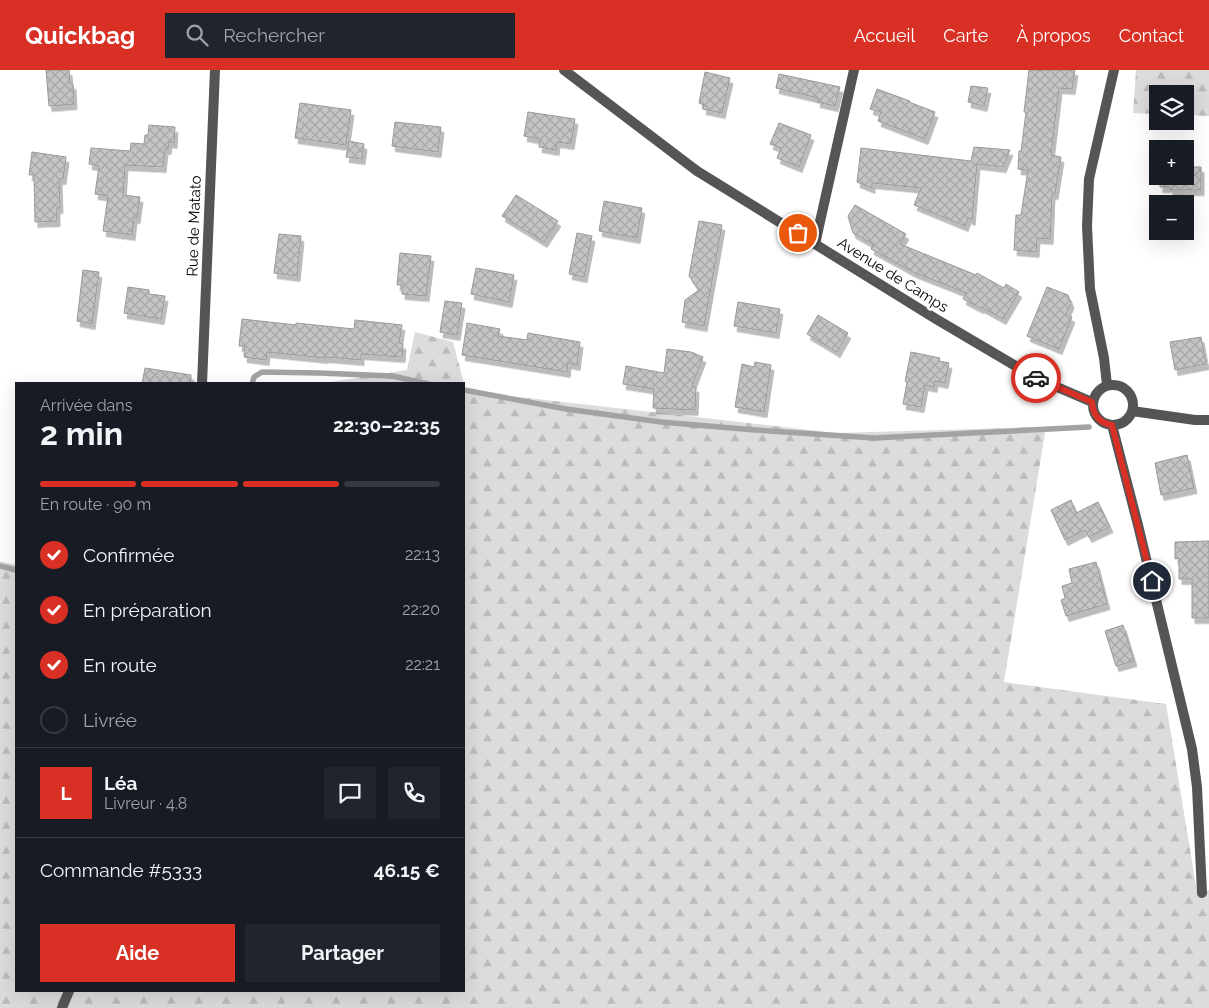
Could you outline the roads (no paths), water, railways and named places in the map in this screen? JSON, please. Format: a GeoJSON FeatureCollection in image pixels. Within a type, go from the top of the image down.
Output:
{"type":"FeatureCollection","features":[{"type":"Feature","properties":{"kind":"street","name":"Rue de Matato"},"geometry":{"type":"LineString","coordinates":[[202,382],[215,70]]}},
{"type":"Feature","properties":{"kind":"street","name":"Avenue de Camps"},"geometry":{"type":"LineString","coordinates":[[564,70],[697,171],[936,319],[1036,378],[1092,402]]}},
{"type":"Feature","properties":{"kind":"street"},"geometry":{"type":"LineString","coordinates":[[815,244],[854,70]]}},
{"type":"Feature","properties":{"kind":"street"},"geometry":{"type":"LineString","coordinates":[[1107,385],[1104,358],[1090,289],[1086,226],[1089,179],[1114,70]]}},
{"type":"Feature","properties":{"kind":"street"},"geometry":{"type":"LineString","coordinates":[[1107,385],[1118,385],[1125,388],[1133,398],[1130,417],[1125,422],[1112,425],[1106,424],[1096,416],[1092,402],[1094,395],[1107,385]]}},
{"type":"Feature","properties":{"kind":"street"},"geometry":{"type":"LineString","coordinates":[[1132,411],[1195,420],[1209,420]]}},
{"type":"Feature","properties":{"kind":"street"},"geometry":{"type":"LineString","coordinates":[[1112,425],[1192,749],[1197,787],[1202,893]]}},
{"type":"Feature","properties":{"kind":"street"},"geometry":{"type":"LineString","coordinates":[[62,1008],[69,992]]}},
{"type":"Feature","properties":{"kind":"waterway"},"geometry":{"type":"LineString","coordinates":[[253,382],[254,377],[262,372],[392,376],[420,382]]}},
{"type":"Feature","properties":{"kind":"waterway"},"geometry":{"type":"LineString","coordinates":[[465,390],[566,409],[661,422],[874,438],[1089,427]]}},
{"type":"Feature","properties":{"kind":"waterway"},"geometry":{"type":"LineString","coordinates":[[0,566],[15,570]]}}]}
